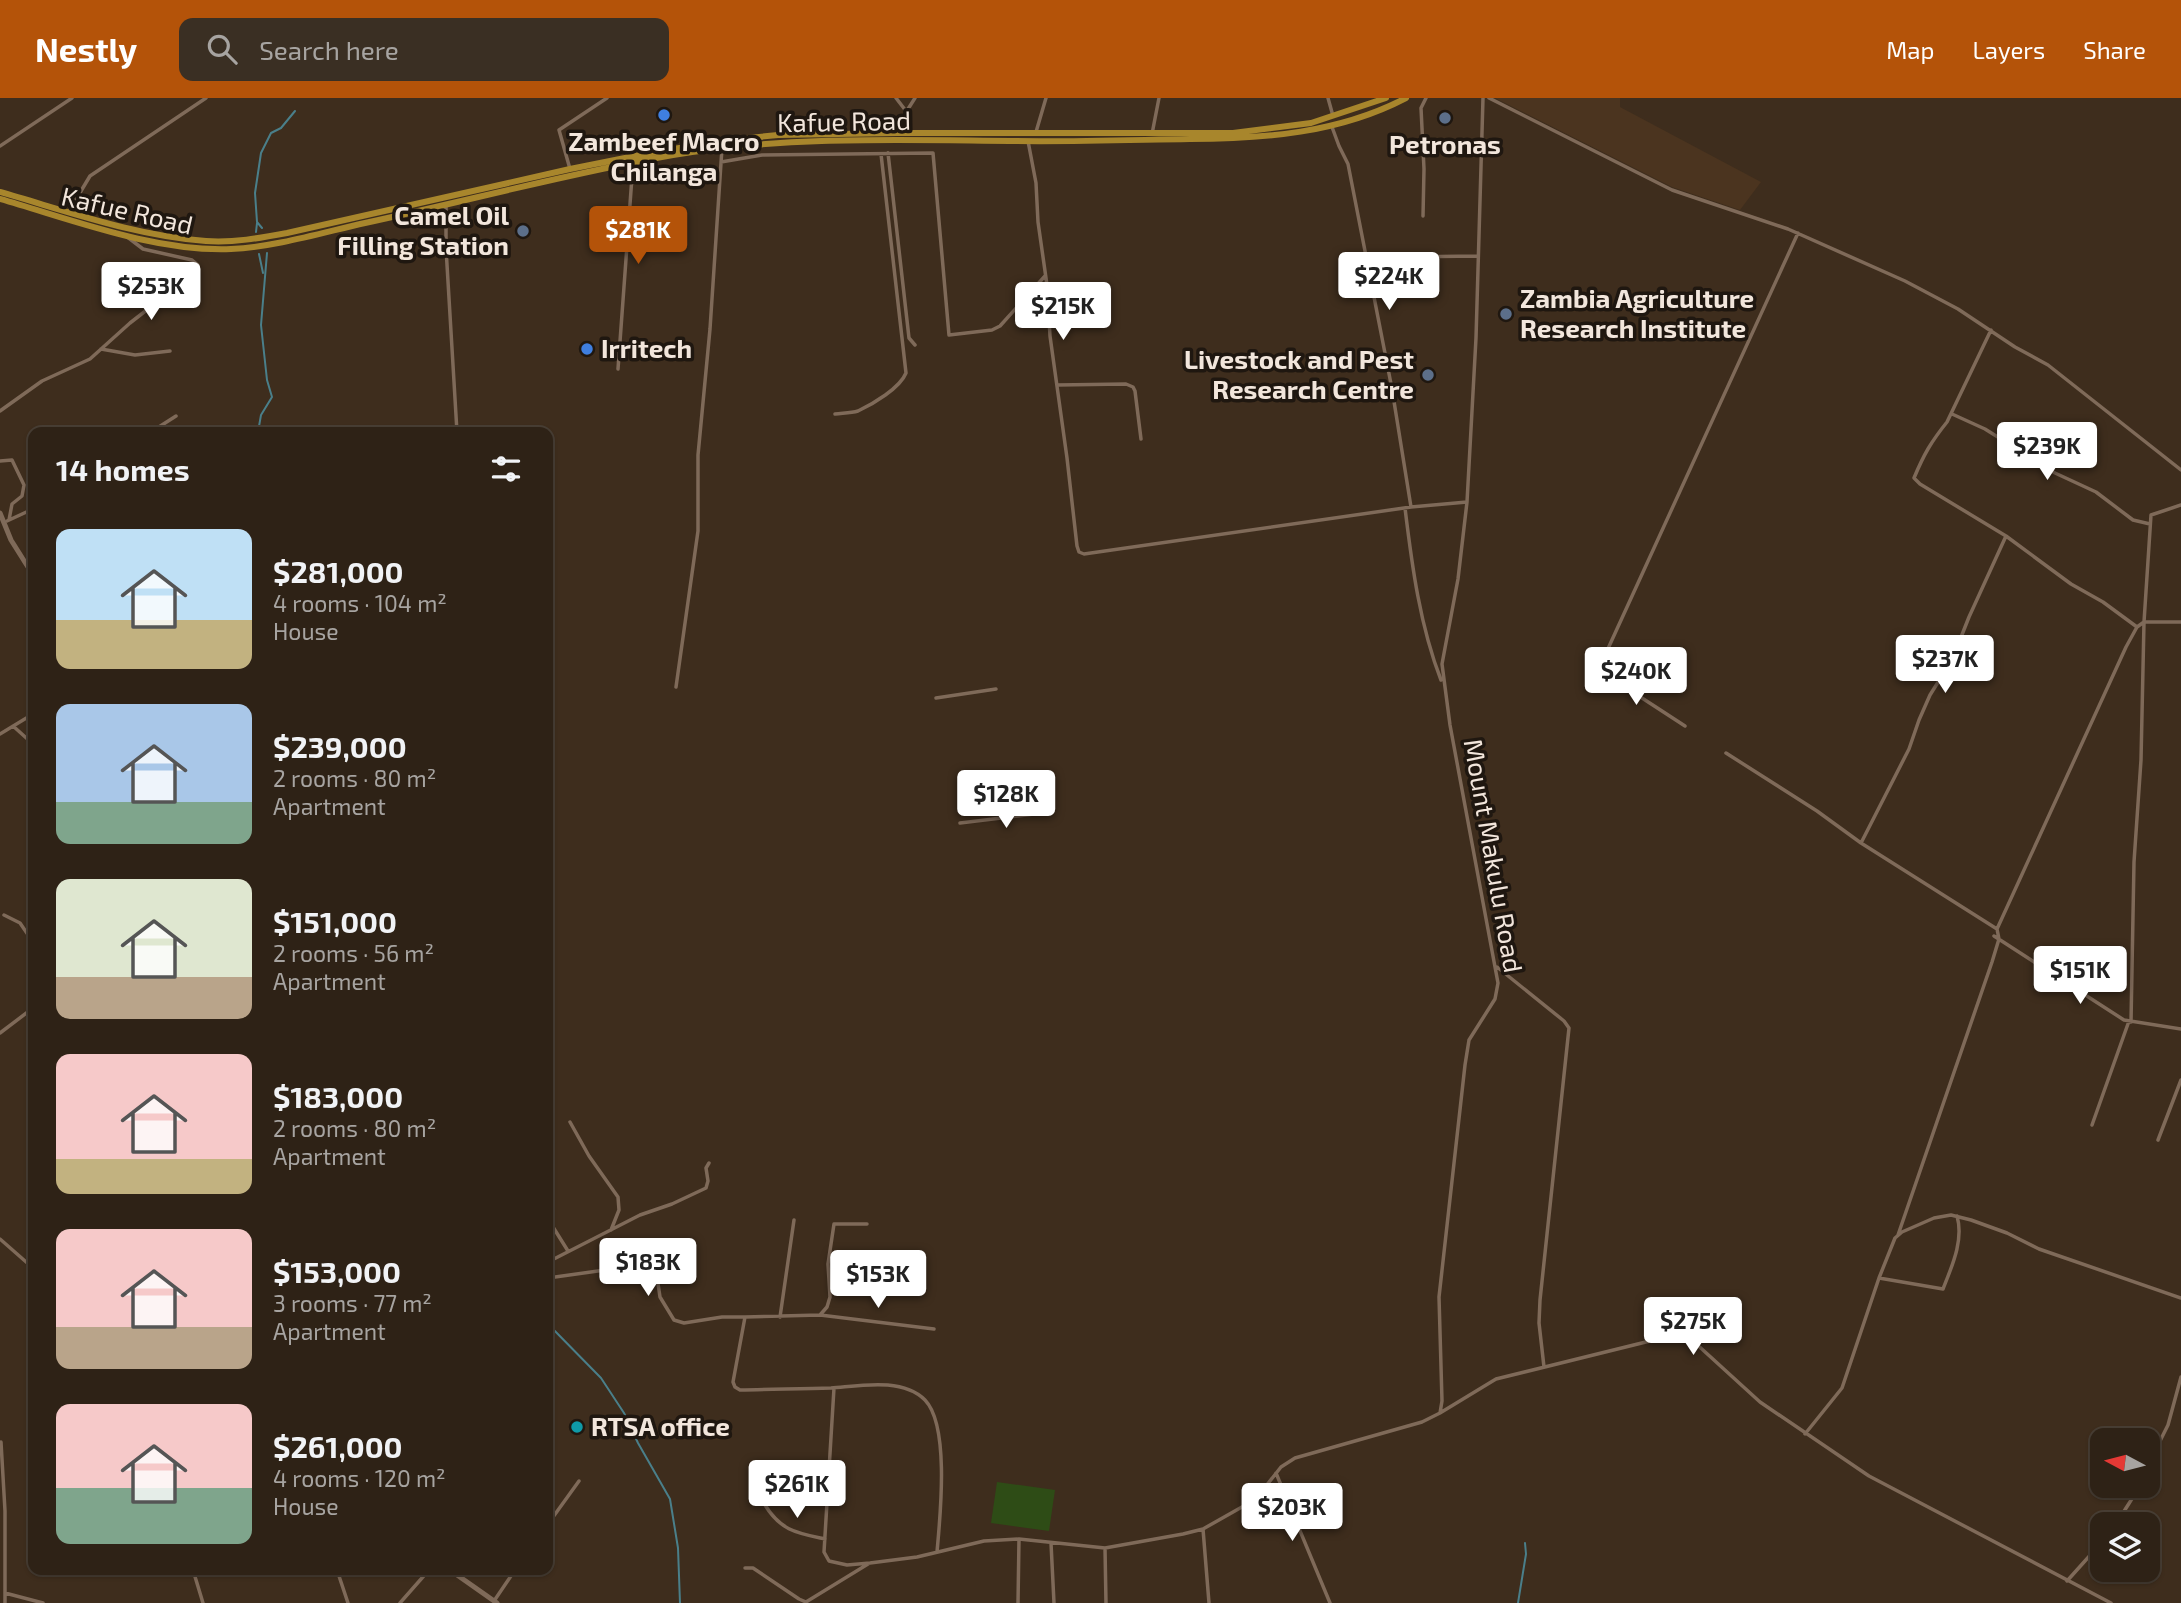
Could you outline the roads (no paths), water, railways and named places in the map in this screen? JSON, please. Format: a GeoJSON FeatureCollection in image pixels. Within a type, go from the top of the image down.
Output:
{"type":"FeatureCollection","features":[{"type":"Feature","properties":{"kind":"highway","name":"Kafue Road"},"geometry":{"type":"LineString","coordinates":[[0,192],[164,236],[207,241],[242,241],[660,150],[738,139],[778,135],[1152,134],[1262,130],[1332,121],[1386,98]]}},
{"type":"Feature","properties":{"kind":"highway","name":"Kafue Road"},"geometry":{"type":"LineString","coordinates":[[0,199],[124,234],[177,245],[231,249],[287,240],[446,206],[633,163],[722,148],[810,140],[1245,139],[1285,135],[1367,114],[1406,98]]}},
{"type":"Feature","properties":{"kind":"street"},"geometry":{"type":"LineString","coordinates":[[0,146],[72,98]]}},
{"type":"Feature","properties":{"kind":"street"},"geometry":{"type":"LineString","coordinates":[[69,211],[90,176],[206,98]]}},
{"type":"Feature","properties":{"kind":"street"},"geometry":{"type":"LineString","coordinates":[[570,169],[559,130],[607,98]]}},
{"type":"Feature","properties":{"kind":"street"},"geometry":{"type":"LineString","coordinates":[[896,98],[906,111]]}},
{"type":"Feature","properties":{"kind":"street"},"geometry":{"type":"LineString","coordinates":[[898,133],[901,120],[915,98]]}},
{"type":"Feature","properties":{"kind":"street"},"geometry":{"type":"LineString","coordinates":[[1035,134],[1046,98]]}},
{"type":"Feature","properties":{"kind":"street"},"geometry":{"type":"LineString","coordinates":[[1152,134],[1159,98]]}},
{"type":"Feature","properties":{"kind":"street"},"geometry":{"type":"LineString","coordinates":[[1328,98],[1332,121],[1348,164],[1411,507]]}},
{"type":"Feature","properties":{"kind":"street"},"geometry":{"type":"LineString","coordinates":[[1423,216],[1421,108],[1426,98]]}},
{"type":"Feature","properties":{"kind":"street","name":"Mount Makulu Road"},"geometry":{"type":"LineString","coordinates":[[1440,1413],[1442,1401],[1439,1297],[1465,1065],[1472,1034],[1495,999],[1498,983],[1443,686],[1443,652],[1458,579],[1467,502],[1483,98]]}},
{"type":"Feature","properties":{"kind":"street"},"geometry":{"type":"LineString","coordinates":[[1489,98],[1672,190],[1798,233],[1921,289],[2048,365],[2181,470]]}},
{"type":"Feature","properties":{"kind":"street"},"geometry":{"type":"LineString","coordinates":[[810,140],[810,155]]}},
{"type":"Feature","properties":{"kind":"street"},"geometry":{"type":"LineString","coordinates":[[1028,141],[1046,275],[1050,336],[1080,553],[1411,507],[1467,502]]}},
{"type":"Feature","properties":{"kind":"street"},"geometry":{"type":"LineString","coordinates":[[676,687],[698,531],[698,455],[710,329],[722,148]]}},
{"type":"Feature","properties":{"kind":"street"},"geometry":{"type":"LineString","coordinates":[[888,153],[909,338],[915,345]]}},
{"type":"Feature","properties":{"kind":"street"},"geometry":{"type":"LineString","coordinates":[[721,162],[762,155],[933,153],[949,335],[992,330],[1000,326],[1046,275]]}},
{"type":"Feature","properties":{"kind":"street"},"geometry":{"type":"LineString","coordinates":[[835,414],[860,410],[891,390],[902,381],[906,373],[881,154]]}},
{"type":"Feature","properties":{"kind":"street"},"geometry":{"type":"LineString","coordinates":[[618,369],[633,163]]}},
{"type":"Feature","properties":{"kind":"street"},"geometry":{"type":"LineString","coordinates":[[446,206],[457,427]]}},
{"type":"Feature","properties":{"kind":"street"},"geometry":{"type":"LineString","coordinates":[[1590,688],[1798,233]]}},
{"type":"Feature","properties":{"kind":"street"},"geometry":{"type":"LineString","coordinates":[[0,411],[43,381],[90,359],[130,323],[198,270],[198,265],[192,260],[143,249],[124,234]]}},
{"type":"Feature","properties":{"kind":"street"},"geometry":{"type":"LineString","coordinates":[[1366,261],[1399,257],[1478,256]]}},
{"type":"Feature","properties":{"kind":"street"},"geometry":{"type":"LineString","coordinates":[[1991,330],[1952,414],[1931,442],[1914,478],[2006,536],[2071,584],[2137,626]]}},
{"type":"Feature","properties":{"kind":"street"},"geometry":{"type":"LineString","coordinates":[[101,349],[135,355],[170,351]]}},
{"type":"Feature","properties":{"kind":"street"},"geometry":{"type":"LineString","coordinates":[[1057,386],[1126,384],[1133,387],[1141,439]]}},
{"type":"Feature","properties":{"kind":"street"},"geometry":{"type":"LineString","coordinates":[[1952,414],[2096,492],[2133,520],[2150,524]]}},
{"type":"Feature","properties":{"kind":"street"},"geometry":{"type":"LineString","coordinates":[[159,427],[176,416]]}},
{"type":"Feature","properties":{"kind":"street"},"geometry":{"type":"LineString","coordinates":[[0,461],[12,460],[24,485],[23,494],[12,504],[5,521]]}},
{"type":"Feature","properties":{"kind":"street"},"geometry":{"type":"LineString","coordinates":[[2092,1125],[2130,1021],[2134,862],[2151,515],[2181,505]]}},
{"type":"Feature","properties":{"kind":"street"},"geometry":{"type":"LineString","coordinates":[[1405,508],[1426,630],[1443,686]]}},
{"type":"Feature","properties":{"kind":"street"},"geometry":{"type":"LineString","coordinates":[[5,521],[28,511]]}},
{"type":"Feature","properties":{"kind":"street"},"geometry":{"type":"LineString","coordinates":[[0,513],[28,565]]}},
{"type":"Feature","properties":{"kind":"street"},"geometry":{"type":"LineString","coordinates":[[1861,843],[1909,750],[1930,695],[1952,660],[2006,536]]}},
{"type":"Feature","properties":{"kind":"street"},"geometry":{"type":"LineString","coordinates":[[1805,1434],[1842,1388],[1999,939],[1997,929],[2126,647],[2137,626],[2144,622],[2181,621]]}},
{"type":"Feature","properties":{"kind":"street"},"geometry":{"type":"LineString","coordinates":[[1599,670],[1685,726]]}},
{"type":"Feature","properties":{"kind":"street"},"geometry":{"type":"LineString","coordinates":[[936,698],[996,689]]}},
{"type":"Feature","properties":{"kind":"street"},"geometry":{"type":"LineString","coordinates":[[0,734],[28,717]]}},
{"type":"Feature","properties":{"kind":"street"},"geometry":{"type":"LineString","coordinates":[[13,726],[28,740]]}},
{"type":"Feature","properties":{"kind":"street"},"geometry":{"type":"LineString","coordinates":[[1726,753],[1997,929]]}},
{"type":"Feature","properties":{"kind":"street"},"geometry":{"type":"LineString","coordinates":[[960,823],[1050,812]]}},
{"type":"Feature","properties":{"kind":"street"},"geometry":{"type":"LineString","coordinates":[[4,915],[20,923],[28,935]]}},
{"type":"Feature","properties":{"kind":"street"},"geometry":{"type":"LineString","coordinates":[[1994,936],[2130,1021],[2181,1029]]}},
{"type":"Feature","properties":{"kind":"street"},"geometry":{"type":"LineString","coordinates":[[1496,966],[1569,1028],[1540,1306],[1539,1323],[1545,1367]]}},
{"type":"Feature","properties":{"kind":"street"},"geometry":{"type":"LineString","coordinates":[[0,1033],[28,1012]]}},
{"type":"Feature","properties":{"kind":"street"},"geometry":{"type":"LineString","coordinates":[[2158,1140],[2181,1080]]}},
{"type":"Feature","properties":{"kind":"street"},"geometry":{"type":"LineString","coordinates":[[570,1122],[589,1156],[618,1197],[619,1210],[610,1231]]}},
{"type":"Feature","properties":{"kind":"street"},"geometry":{"type":"LineString","coordinates":[[553,1259],[640,1215],[706,1188],[706,1168],[709,1163]]}},
{"type":"Feature","properties":{"kind":"street"},"geometry":{"type":"LineString","coordinates":[[1898,1234],[1940,1216],[1957,1216],[2004,1232],[2039,1249],[2181,1298]]}},
{"type":"Feature","properties":{"kind":"street"},"geometry":{"type":"LineString","coordinates":[[1879,1278],[1944,1289],[1959,1240],[1957,1216]]}},
{"type":"Feature","properties":{"kind":"street"},"geometry":{"type":"LineString","coordinates":[[780,1317],[794,1220]]}},
{"type":"Feature","properties":{"kind":"street"},"geometry":{"type":"LineString","coordinates":[[820,1315],[827,1307],[830,1297],[827,1276],[829,1244],[834,1224],[867,1224]]}},
{"type":"Feature","properties":{"kind":"street"},"geometry":{"type":"LineString","coordinates":[[553,1227],[568,1251]]}},
{"type":"Feature","properties":{"kind":"street"},"geometry":{"type":"LineString","coordinates":[[0,1239],[28,1264]]}},
{"type":"Feature","properties":{"kind":"street"},"geometry":{"type":"LineString","coordinates":[[553,1277],[655,1263],[660,1297],[674,1320],[684,1323],[722,1317],[820,1315],[934,1329]]}},
{"type":"Feature","properties":{"kind":"street"},"geometry":{"type":"LineString","coordinates":[[745,1317],[733,1374],[735,1387],[740,1390],[834,1388],[853,1385],[898,1387],[919,1396],[931,1408],[938,1434],[941,1474],[937,1552]]}},
{"type":"Feature","properties":{"kind":"street"},"geometry":{"type":"LineString","coordinates":[[834,1388],[824,1552],[826,1559],[833,1564],[847,1566],[937,1552],[984,1541],[1019,1539],[1105,1548],[1156,1540],[1203,1528],[1249,1503],[1276,1473],[1295,1458],[1422,1422],[1496,1379],[1662,1338],[1682,1336],[1692,1340],[1760,1402],[1869,1476],[2110,1603]]}},
{"type":"Feature","properties":{"kind":"street"},"geometry":{"type":"LineString","coordinates":[[2160,1440],[2168,1424],[2181,1377]]}},
{"type":"Feature","properties":{"kind":"street"},"geometry":{"type":"LineString","coordinates":[[1,1442],[5,1511],[5,1603]]}},
{"type":"Feature","properties":{"kind":"street"},"geometry":{"type":"LineString","coordinates":[[1276,1473],[1330,1603]]}},
{"type":"Feature","properties":{"kind":"street"},"geometry":{"type":"LineString","coordinates":[[553,1517],[579,1481]]}},
{"type":"Feature","properties":{"kind":"street"},"geometry":{"type":"LineString","coordinates":[[766,1496],[765,1505],[779,1523],[790,1531],[825,1539]]}},
{"type":"Feature","properties":{"kind":"street"},"geometry":{"type":"LineString","coordinates":[[1203,1528],[1209,1603]]}},
{"type":"Feature","properties":{"kind":"street"},"geometry":{"type":"LineString","coordinates":[[1018,1603],[1019,1539]]}},
{"type":"Feature","properties":{"kind":"street"},"geometry":{"type":"LineString","coordinates":[[1051,1544],[1054,1603]]}},
{"type":"Feature","properties":{"kind":"street"},"geometry":{"type":"LineString","coordinates":[[1105,1548],[1106,1603]]}},
{"type":"Feature","properties":{"kind":"street"},"geometry":{"type":"LineString","coordinates":[[2067,1581],[2090,1555]]}},
{"type":"Feature","properties":{"kind":"street"},"geometry":{"type":"LineString","coordinates":[[745,1567],[753,1568],[799,1599],[809,1602],[870,1563]]}},
{"type":"Feature","properties":{"kind":"street"},"geometry":{"type":"LineString","coordinates":[[195,1575],[203,1603]]}},
{"type":"Feature","properties":{"kind":"street"},"geometry":{"type":"LineString","coordinates":[[339,1575],[348,1603]]}},
{"type":"Feature","properties":{"kind":"street"},"geometry":{"type":"LineString","coordinates":[[400,1603],[425,1575]]}},
{"type":"Feature","properties":{"kind":"street"},"geometry":{"type":"LineString","coordinates":[[457,1575],[496,1602],[512,1575]]}},
{"type":"Feature","properties":{"kind":"street"},"geometry":{"type":"LineString","coordinates":[[5,1593],[43,1603]]}},
{"type":"Feature","properties":{"kind":"waterway"},"geometry":{"type":"LineString","coordinates":[[262,228],[257,222],[255,193],[261,153],[271,133],[281,128],[295,111]]}},
{"type":"Feature","properties":{"kind":"waterway"},"geometry":{"type":"LineString","coordinates":[[256,232],[257,223]]}},
{"type":"Feature","properties":{"kind":"waterway"},"geometry":{"type":"LineString","coordinates":[[259,427],[261,415],[272,397],[267,380],[261,325],[267,253]]}},
{"type":"Feature","properties":{"kind":"waterway"},"geometry":{"type":"LineString","coordinates":[[259,254],[263,273]]}},
{"type":"Feature","properties":{"kind":"waterway"},"geometry":{"type":"LineString","coordinates":[[553,1329],[601,1378],[624,1413],[670,1499],[678,1548],[680,1603]]}},
{"type":"Feature","properties":{"kind":"waterway"},"geometry":{"type":"LineString","coordinates":[[1518,1603],[1526,1554],[1525,1543]]}},
{"type":"Feature","properties":{"kind":"place","name":"Zambeef Macro Chilanga"},"geometry":{"type":"Point","coordinates":[664,115]}},
{"type":"Feature","properties":{"kind":"place","name":"Petronas"},"geometry":{"type":"Point","coordinates":[1445,118]}},
{"type":"Feature","properties":{"kind":"place","name":"Camel Oil Filling Station"},"geometry":{"type":"Point","coordinates":[523,231]}},
{"type":"Feature","properties":{"kind":"place","name":"Zambia Agriculture Research Institute"},"geometry":{"type":"Point","coordinates":[1506,314]}},
{"type":"Feature","properties":{"kind":"place","name":"Irritech"},"geometry":{"type":"Point","coordinates":[587,349]}},
{"type":"Feature","properties":{"kind":"place","name":"Livestock and Pest Research Centre"},"geometry":{"type":"Point","coordinates":[1428,375]}},
{"type":"Feature","properties":{"kind":"place","name":"RTSA office"},"geometry":{"type":"Point","coordinates":[577,1427]}}]}
